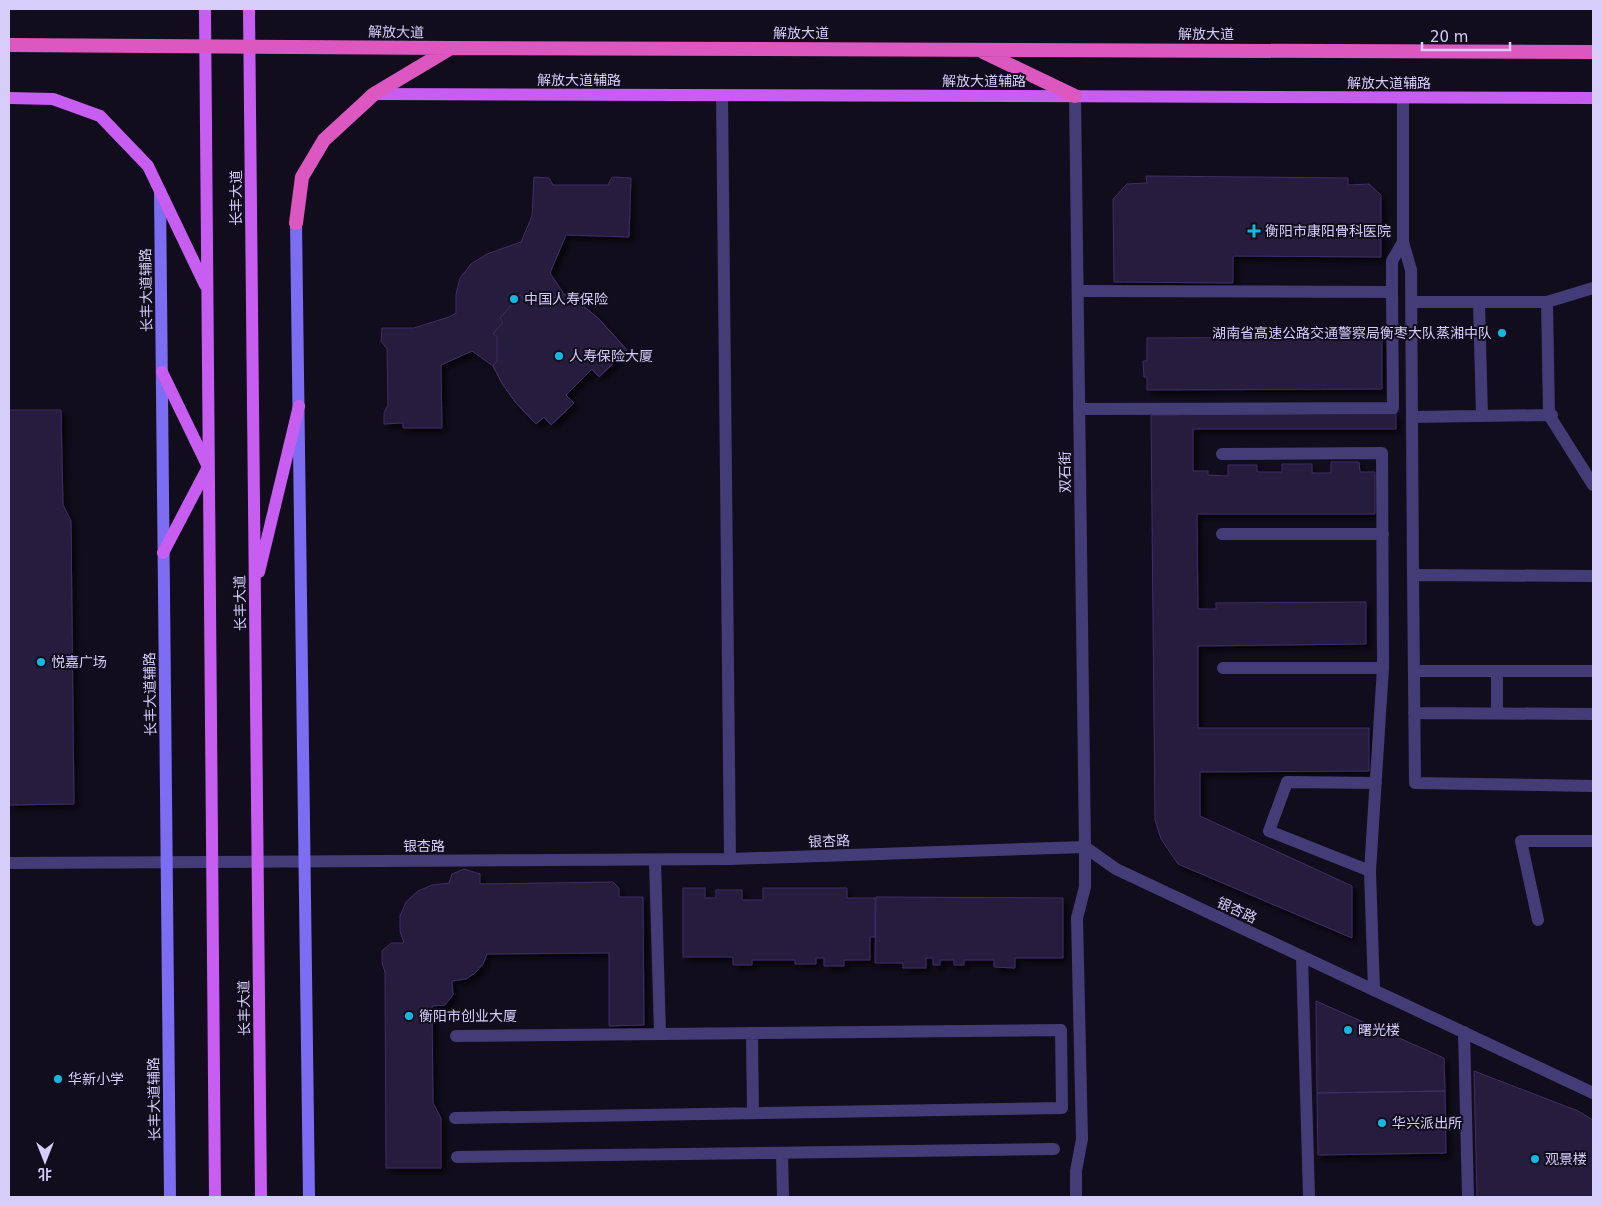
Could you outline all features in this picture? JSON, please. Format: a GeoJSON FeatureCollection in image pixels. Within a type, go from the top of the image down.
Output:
{"type":"FeatureCollection","features":[{"type":"Feature","properties":{"kind":"highway","name":"解放大道"},"geometry":{"type":"LineString","coordinates":[[9,45],[1593,52]]}},
{"type":"Feature","properties":{"kind":"highway"},"geometry":{"type":"LineString","coordinates":[[296,222],[302,177],[324,140],[374,94],[451,48]]}},
{"type":"Feature","properties":{"kind":"highway"},"geometry":{"type":"LineString","coordinates":[[978,50],[1075,96]]}},
{"type":"Feature","properties":{"kind":"main road"},"geometry":{"type":"LineString","coordinates":[[205,9],[215,1197]]}},
{"type":"Feature","properties":{"kind":"main road","name":"长丰大道"},"geometry":{"type":"LineString","coordinates":[[249,9],[262,1197]]}},
{"type":"Feature","properties":{"kind":"main road","name":"解放大道辅路"},"geometry":{"type":"LineString","coordinates":[[374,94],[1593,98]]}},
{"type":"Feature","properties":{"kind":"main road"},"geometry":{"type":"LineString","coordinates":[[9,98],[53,98],[100,116],[148,166],[207,290]]}},
{"type":"Feature","properties":{"kind":"main road","name":"长丰大道辅路"},"geometry":{"type":"LineString","coordinates":[[160,191],[170,1197]]}},
{"type":"Feature","properties":{"kind":"main road"},"geometry":{"type":"LineString","coordinates":[[296,222],[309,1197]]}},
{"type":"Feature","properties":{"kind":"main road"},"geometry":{"type":"LineString","coordinates":[[162,372],[208,467]]}},
{"type":"Feature","properties":{"kind":"main road"},"geometry":{"type":"LineString","coordinates":[[254,592],[299,406]]}},
{"type":"Feature","properties":{"kind":"main road"},"geometry":{"type":"LineString","coordinates":[[163,553],[208,467]]}},
{"type":"Feature","properties":{"kind":"street"},"geometry":{"type":"LineString","coordinates":[[722,95],[730,859]]}},
{"type":"Feature","properties":{"kind":"street","name":"双石街"},"geometry":{"type":"LineString","coordinates":[[1075,96],[1085,847],[1085,887],[1077,918],[1082,1139],[1076,1171],[1076,1197]]}},
{"type":"Feature","properties":{"kind":"street"},"geometry":{"type":"LineString","coordinates":[[1402,98],[1402,242],[1411,270],[1412,302],[1415,783],[1593,786]]}},
{"type":"Feature","properties":{"kind":"street"},"geometry":{"type":"LineString","coordinates":[[1080,409],[1393,408],[1392,262],[1402,242]]}},
{"type":"Feature","properties":{"kind":"street"},"geometry":{"type":"LineString","coordinates":[[1412,302],[1547,302],[1593,288]]}},
{"type":"Feature","properties":{"kind":"street"},"geometry":{"type":"LineString","coordinates":[[1078,291],[1392,292]]}},
{"type":"Feature","properties":{"kind":"street"},"geometry":{"type":"LineString","coordinates":[[1479,302],[1482,416]]}},
{"type":"Feature","properties":{"kind":"street"},"geometry":{"type":"LineString","coordinates":[[1547,302],[1551,415],[1593,485]]}},
{"type":"Feature","properties":{"kind":"street"},"geometry":{"type":"LineString","coordinates":[[1412,417],[1551,415]]}},
{"type":"Feature","properties":{"kind":"street"},"geometry":{"type":"LineString","coordinates":[[1222,454],[1382,453],[1383,668],[1370,871],[1374,990]]}},
{"type":"Feature","properties":{"kind":"street"},"geometry":{"type":"LineString","coordinates":[[1222,534],[1383,534]]}},
{"type":"Feature","properties":{"kind":"street"},"geometry":{"type":"LineString","coordinates":[[1413,575],[1593,576]]}},
{"type":"Feature","properties":{"kind":"street"},"geometry":{"type":"LineString","coordinates":[[1223,668],[1383,668]]}},
{"type":"Feature","properties":{"kind":"street"},"geometry":{"type":"LineString","coordinates":[[1414,671],[1593,671]]}},
{"type":"Feature","properties":{"kind":"street"},"geometry":{"type":"LineString","coordinates":[[1497,671],[1497,713]]}},
{"type":"Feature","properties":{"kind":"street"},"geometry":{"type":"LineString","coordinates":[[1414,713],[1593,714]]}},
{"type":"Feature","properties":{"kind":"street"},"geometry":{"type":"LineString","coordinates":[[1370,871],[1269,831],[1287,782],[1376,783]]}},
{"type":"Feature","properties":{"kind":"street"},"geometry":{"type":"LineString","coordinates":[[1538,920],[1521,841],[1593,841]]}},
{"type":"Feature","properties":{"kind":"street","name":"银杏路"},"geometry":{"type":"LineString","coordinates":[[9,863],[730,859],[1085,847],[1116,869],[1593,1093]]}},
{"type":"Feature","properties":{"kind":"street"},"geometry":{"type":"LineString","coordinates":[[655,860],[660,1034]]}},
{"type":"Feature","properties":{"kind":"street"},"geometry":{"type":"LineString","coordinates":[[1302,957],[1309,1197]]}},
{"type":"Feature","properties":{"kind":"street"},"geometry":{"type":"LineString","coordinates":[[455,1118],[1062,1108],[1061,1030],[456,1036]]}},
{"type":"Feature","properties":{"kind":"street"},"geometry":{"type":"LineString","coordinates":[[1464,1032],[1468,1197]]}},
{"type":"Feature","properties":{"kind":"street"},"geometry":{"type":"LineString","coordinates":[[752,1033],[753,1113]]}},
{"type":"Feature","properties":{"kind":"street"},"geometry":{"type":"LineString","coordinates":[[457,1157],[1054,1149]]}},
{"type":"Feature","properties":{"kind":"street"},"geometry":{"type":"LineString","coordinates":[[782,1153],[783,1197]]}},
{"type":"Feature","properties":{"kind":"building"},"geometry":{"type":"Polygon","coordinates":[[[1146,176],[1348,178],[1348,185],[1369,184],[1381,195],[1381,257],[1233,256],[1233,283],[1114,282],[1113,199],[1127,184],[1147,183],[1146,176]]]}},
{"type":"Feature","properties":{"kind":"building","name":"中国人寿保险"},"geometry":{"type":"Polygon","coordinates":[[[534,177],[549,178],[553,185],[608,185],[612,177],[631,178],[629,237],[566,235],[550,273],[564,294],[598,318],[627,350],[599,377],[592,369],[566,395],[574,403],[551,425],[544,417],[536,424],[516,403],[503,385],[493,366],[472,351],[441,365],[442,428],[403,428],[403,423],[384,424],[384,413],[388,405],[387,349],[381,341],[382,328],[414,328],[456,313],[456,294],[460,278],[471,264],[487,254],[521,242],[532,216],[534,177]]]}},
{"type":"Feature","properties":{"kind":"building","name":"人寿保险大厦"},"geometry":{"type":"Polygon","coordinates":[[[531,292],[535,295],[559,298],[564,294],[598,318],[627,350],[599,377],[592,369],[566,395],[574,403],[551,425],[544,417],[536,424],[516,403],[503,385],[493,366],[497,361],[497,337],[493,334],[503,322],[500,318],[520,295],[524,299],[531,292]]]}},
{"type":"Feature","properties":{"kind":"building"},"geometry":{"type":"Polygon","coordinates":[[[1382,337],[1382,389],[1147,390],[1147,377],[1144,377],[1143,361],[1147,361],[1147,338],[1382,337]]]}},
{"type":"Feature","properties":{"kind":"building","name":"悦嘉广场"},"geometry":{"type":"Polygon","coordinates":[[[9,410],[61,410],[63,505],[71,521],[74,804],[9,805],[9,410]]]}},
{"type":"Feature","properties":{"kind":"building"},"geometry":{"type":"Polygon","coordinates":[[[1396,413],[1396,429],[1193,429],[1193,471],[1208,471],[1208,475],[1228,476],[1228,465],[1257,465],[1257,472],[1282,472],[1282,464],[1312,464],[1312,473],[1331,473],[1331,462],[1359,462],[1360,472],[1375,472],[1375,514],[1197,514],[1198,609],[1216,609],[1216,603],[1366,602],[1366,644],[1198,646],[1198,728],[1369,728],[1369,771],[1200,772],[1200,816],[1352,886],[1352,938],[1178,864],[1161,839],[1155,820],[1151,415],[1396,413]]]}},
{"type":"Feature","properties":{"kind":"building","name":"衡阳市创业大厦"},"geometry":{"type":"Polygon","coordinates":[[[464,869],[480,874],[480,884],[613,882],[619,888],[619,897],[643,897],[644,1025],[609,1026],[609,953],[487,954],[483,964],[475,973],[466,979],[452,981],[453,995],[445,1005],[432,1006],[433,1103],[441,1118],[441,1168],[386,1168],[385,972],[382,963],[382,951],[391,943],[404,943],[400,931],[400,916],[406,902],[418,891],[432,885],[449,883],[452,874],[464,869]]]}},
{"type":"Feature","properties":{"kind":"building"},"geometry":{"type":"Polygon","coordinates":[[[683,888],[705,888],[705,898],[716,898],[716,890],[742,890],[742,900],[763,900],[763,888],[847,888],[847,898],[875,898],[875,937],[870,937],[870,960],[844,960],[844,966],[824,966],[824,958],[816,958],[816,964],[795,964],[795,960],[752,960],[752,965],[733,965],[733,957],[683,957],[683,888]]]}},
{"type":"Feature","properties":{"kind":"building"},"geometry":{"type":"Polygon","coordinates":[[[876,897],[1063,898],[1063,958],[1015,958],[1015,968],[994,967],[994,960],[964,960],[964,965],[954,965],[954,960],[940,960],[940,965],[933,965],[933,958],[926,958],[926,968],[903,968],[903,963],[875,963],[876,897]]]}},
{"type":"Feature","properties":{"kind":"building","name":"曙光楼"},"geometry":{"type":"Polygon","coordinates":[[[1316,1001],[1444,1058],[1445,1091],[1317,1093],[1316,1001]]]}},
{"type":"Feature","properties":{"kind":"building","name":"观景楼"},"geometry":{"type":"Polygon","coordinates":[[[1474,1071],[1578,1111],[1593,1120],[1593,1197],[1477,1197],[1474,1071]]]}},
{"type":"Feature","properties":{"kind":"building","name":"华兴派出所"},"geometry":{"type":"Polygon","coordinates":[[[1445,1091],[1446,1153],[1318,1155],[1317,1093],[1445,1091]]]}},
{"type":"Feature","properties":{"kind":"place","name":"衡阳市康阳骨科医院"},"geometry":{"type":"Point","coordinates":[1254,231]}},
{"type":"Feature","properties":{"kind":"place","name":"中国人寿保险"},"geometry":{"type":"Point","coordinates":[514,299]}},
{"type":"Feature","properties":{"kind":"place","name":"湖南省高速公路交通警察局衡枣大队蒸湘中队"},"geometry":{"type":"Point","coordinates":[1502,333]}},
{"type":"Feature","properties":{"kind":"place","name":"人寿保险大厦"},"geometry":{"type":"Point","coordinates":[559,356]}},
{"type":"Feature","properties":{"kind":"place","name":"悦嘉广场"},"geometry":{"type":"Point","coordinates":[41,662]}},
{"type":"Feature","properties":{"kind":"place","name":"衡阳市创业大厦"},"geometry":{"type":"Point","coordinates":[409,1016]}},
{"type":"Feature","properties":{"kind":"place","name":"曙光楼"},"geometry":{"type":"Point","coordinates":[1348,1030]}},
{"type":"Feature","properties":{"kind":"place","name":"华新小学"},"geometry":{"type":"Point","coordinates":[58,1079]}},
{"type":"Feature","properties":{"kind":"place","name":"华兴派出所"},"geometry":{"type":"Point","coordinates":[1382,1123]}},
{"type":"Feature","properties":{"kind":"place","name":"观景楼"},"geometry":{"type":"Point","coordinates":[1535,1159]}}]}
